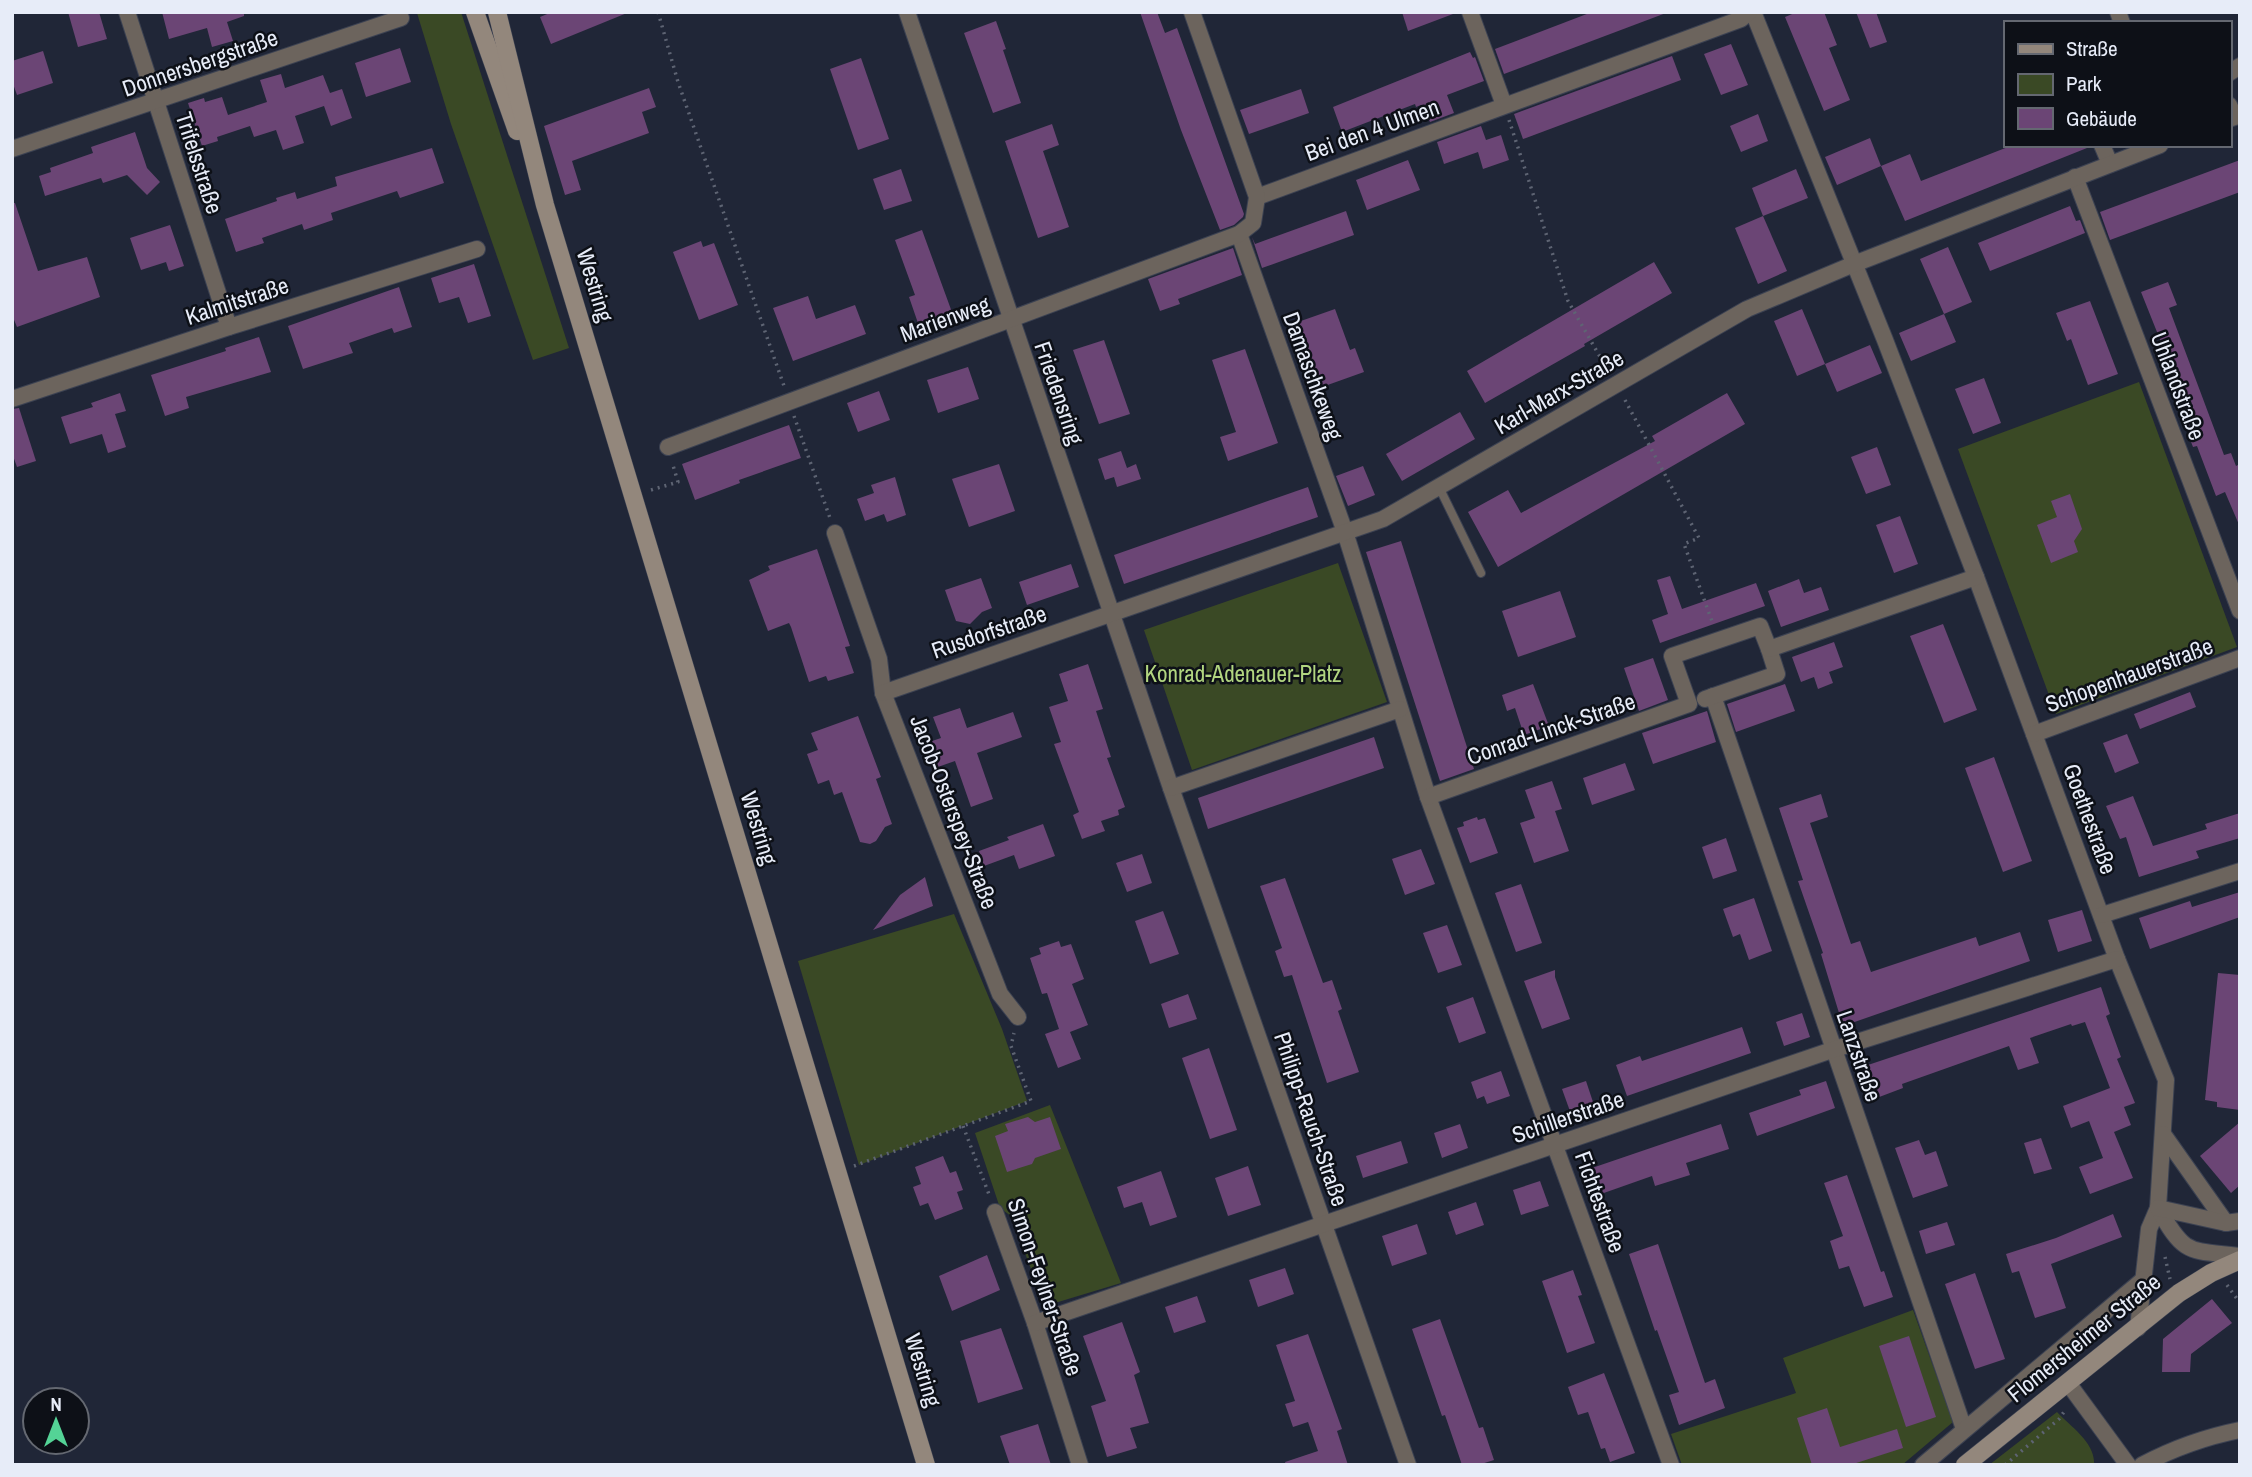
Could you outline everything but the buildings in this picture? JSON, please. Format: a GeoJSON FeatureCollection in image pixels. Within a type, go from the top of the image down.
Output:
{"type":"FeatureCollection","features":[{"type":"Feature","properties":{"kind":"main road","name":"Westring"},"geometry":{"type":"LineString","coordinates":[[475,12],[545,205],[926,1465]]}},
{"type":"Feature","properties":{"kind":"main road","name":"Westring"},"geometry":{"type":"LineString","coordinates":[[498,12],[545,205]]}},
{"type":"Feature","properties":{"kind":"main road","name":"Flomersheimer Straße"},"geometry":{"type":"LineString","coordinates":[[1965,1465],[2072,1388],[2137,1328],[2190,1285],[2240,1258]]}},
{"type":"Feature","properties":{"kind":"street","name":"Trifelsstraße"},"geometry":{"type":"LineString","coordinates":[[127,12],[229,327]]}},
{"type":"Feature","properties":{"kind":"street","name":"Friedensring"},"geometry":{"type":"LineString","coordinates":[[907,12],[1009,319],[1171,788]]}},
{"type":"Feature","properties":{"kind":"street"},"geometry":{"type":"LineString","coordinates":[[1192,12],[1257,197],[1253,223],[1239,234]]}},
{"type":"Feature","properties":{"kind":"street"},"geometry":{"type":"LineString","coordinates":[[1470,12],[1504,105]]}},
{"type":"Feature","properties":{"kind":"street","name":"Bei den 4 Ulmen"},"geometry":{"type":"LineString","coordinates":[[1257,197],[1741,19],[1751,12]]}},
{"type":"Feature","properties":{"kind":"street","name":"Goethestraße"},"geometry":{"type":"LineString","coordinates":[[1751,12],[1885,340],[2117,959],[2166,1080],[2158,1208],[2149,1229],[2137,1328]]}},
{"type":"Feature","properties":{"kind":"street","name":"Donnersbergstraße"},"geometry":{"type":"LineString","coordinates":[[12,149],[401,18]]}},
{"type":"Feature","properties":{"kind":"street"},"geometry":{"type":"LineString","coordinates":[[2103,147],[2110,164]]}},
{"type":"Feature","properties":{"kind":"street","name":"Karl-Marx-Straße"},"geometry":{"type":"LineString","coordinates":[[1345,532],[1383,519],[1747,309],[1854,264],[2155,147]]}},
{"type":"Feature","properties":{"kind":"street","name":"Uhlandstraße"},"geometry":{"type":"LineString","coordinates":[[2075,177],[2240,611]]}},
{"type":"Feature","properties":{"kind":"street","name":"Marienweg"},"geometry":{"type":"LineString","coordinates":[[668,447],[1239,234]]}},
{"type":"Feature","properties":{"kind":"street","name":"Damaschkeweg"},"geometry":{"type":"LineString","coordinates":[[1239,234],[1345,532]]}},
{"type":"Feature","properties":{"kind":"street","name":"Kalmitstraße"},"geometry":{"type":"LineString","coordinates":[[12,398],[477,249]]}},
{"type":"Feature","properties":{"kind":"street"},"geometry":{"type":"LineString","coordinates":[[1111,613],[1345,532],[1428,797]]}},
{"type":"Feature","properties":{"kind":"street","name":"Jacob-Osterspey-Straße"},"geometry":{"type":"LineString","coordinates":[[835,533],[878,659],[883,693],[1000,994],[1018,1017]]}},
{"type":"Feature","properties":{"kind":"street"},"geometry":{"type":"LineString","coordinates":[[1689,705],[1672,656],[1760,625],[1769,649],[1976,577]]}},
{"type":"Feature","properties":{"kind":"street","name":"Rusdorfstraße"},"geometry":{"type":"LineString","coordinates":[[883,693],[1111,613]]}},
{"type":"Feature","properties":{"kind":"street","name":"Conrad-Linck-Straße"},"geometry":{"type":"LineString","coordinates":[[1428,797],[1777,674],[1769,649]]}},
{"type":"Feature","properties":{"kind":"street","name":"Schopenhauerstraße"},"geometry":{"type":"LineString","coordinates":[[2034,734],[2240,658]]}},
{"type":"Feature","properties":{"kind":"street","name":"Lanzstraße"},"geometry":{"type":"LineString","coordinates":[[1713,696],[1964,1429]]}},
{"type":"Feature","properties":{"kind":"street"},"geometry":{"type":"LineString","coordinates":[[1171,788],[1400,709]]}},
{"type":"Feature","properties":{"kind":"street","name":"Philipp-Rauch-Straße"},"geometry":{"type":"LineString","coordinates":[[1171,788],[1408,1465]]}},
{"type":"Feature","properties":{"kind":"street","name":"Fichtestraße"},"geometry":{"type":"LineString","coordinates":[[1428,797],[1671,1465]]}},
{"type":"Feature","properties":{"kind":"street"},"geometry":{"type":"LineString","coordinates":[[2102,915],[2240,871]]}},
{"type":"Feature","properties":{"kind":"street","name":"Schillerstraße"},"geometry":{"type":"LineString","coordinates":[[1035,1323],[1832,1050],[2117,959]]}},
{"type":"Feature","properties":{"kind":"street"},"geometry":{"type":"LineString","coordinates":[[2163,1134],[2233,1222]]}},
{"type":"Feature","properties":{"kind":"street"},"geometry":{"type":"LineString","coordinates":[[2158,1208],[2233,1222]]}},
{"type":"Feature","properties":{"kind":"street","name":"Flomersheimer Straße"},"geometry":{"type":"LineString","coordinates":[[2158,1208],[2182,1245],[2195,1251],[2240,1258]]}},
{"type":"Feature","properties":{"kind":"street","name":"Simon-Feylner-Straße"},"geometry":{"type":"LineString","coordinates":[[995,1212],[1035,1323],[1080,1465]]}},
{"type":"Feature","properties":{"kind":"street","name":"Flomersheimer Straße"},"geometry":{"type":"LineString","coordinates":[[1923,1465],[2144,1279]]}},
{"type":"Feature","properties":{"kind":"street"},"geometry":{"type":"LineString","coordinates":[[2072,1388],[2128,1465]]}},
{"type":"Feature","properties":{"kind":"street"},"geometry":{"type":"LineString","coordinates":[[2142,1465],[2170,1450],[2209,1436],[2240,1430]]}},
{"type":"Feature","properties":{"kind":"lane"},"geometry":{"type":"LineString","coordinates":[[1439,487],[1481,573]]}},
{"type":"Feature","properties":{"kind":"path"},"geometry":{"type":"LineString","coordinates":[[658,12],[678,82],[835,533]]}},
{"type":"Feature","properties":{"kind":"path"},"geometry":{"type":"LineString","coordinates":[[1504,105],[1568,301],[1617,385],[1699,538],[1684,544],[1718,640]]}},
{"type":"Feature","properties":{"kind":"path"},"geometry":{"type":"LineString","coordinates":[[649,491],[678,482],[668,447]]}},
{"type":"Feature","properties":{"kind":"path"},"geometry":{"type":"LineString","coordinates":[[854,1166],[1031,1101],[1011,1045],[1018,1017]]}},
{"type":"Feature","properties":{"kind":"path","name":"Simon-Feylner-Straße"},"geometry":{"type":"LineString","coordinates":[[963,1126],[995,1212]]}},
{"type":"Feature","properties":{"kind":"path"},"geometry":{"type":"LineString","coordinates":[[2226,1284],[2240,1303]]}},
{"type":"Feature","properties":{"kind":"path"},"geometry":{"type":"LineString","coordinates":[[2005,1465],[2059,1419],[2072,1388]]}},
{"type":"Feature","properties":{"kind":"green space"},"geometry":{"type":"Polygon","coordinates":[[[461,12],[569,348],[533,360],[451,124],[417,13],[461,12]]]}},
{"type":"Feature","properties":{"kind":"green space"},"geometry":{"type":"Polygon","coordinates":[[[2139,382],[2237,647],[2056,714],[1958,449],[2139,382]]]}},
{"type":"Feature","properties":{"kind":"green space","name":"Konrad-Adenauer-Platz"},"geometry":{"type":"Polygon","coordinates":[[[1338,563],[1387,702],[1192,770],[1144,630],[1338,563]]]}},
{"type":"Feature","properties":{"kind":"green space"},"geometry":{"type":"Polygon","coordinates":[[[954,914],[1002,1029],[1027,1101],[859,1165],[798,961],[954,914]]]}},
{"type":"Feature","properties":{"kind":"green space"},"geometry":{"type":"Polygon","coordinates":[[[1050,1105],[1121,1283],[1045,1306],[1011,1216],[1000,1208],[975,1133],[1050,1105]]]}},
{"type":"Feature","properties":{"kind":"green space"},"geometry":{"type":"Polygon","coordinates":[[[1913,1310],[1953,1422],[1902,1465],[1682,1465],[1671,1434],[1796,1393],[1783,1358],[1913,1310]]]}},
{"type":"Feature","properties":{"kind":"green space"},"geometry":{"type":"Polygon","coordinates":[[[2057,1412],[2087,1443],[2094,1457],[2094,1465],[1989,1465],[2057,1412]]]}}]}
